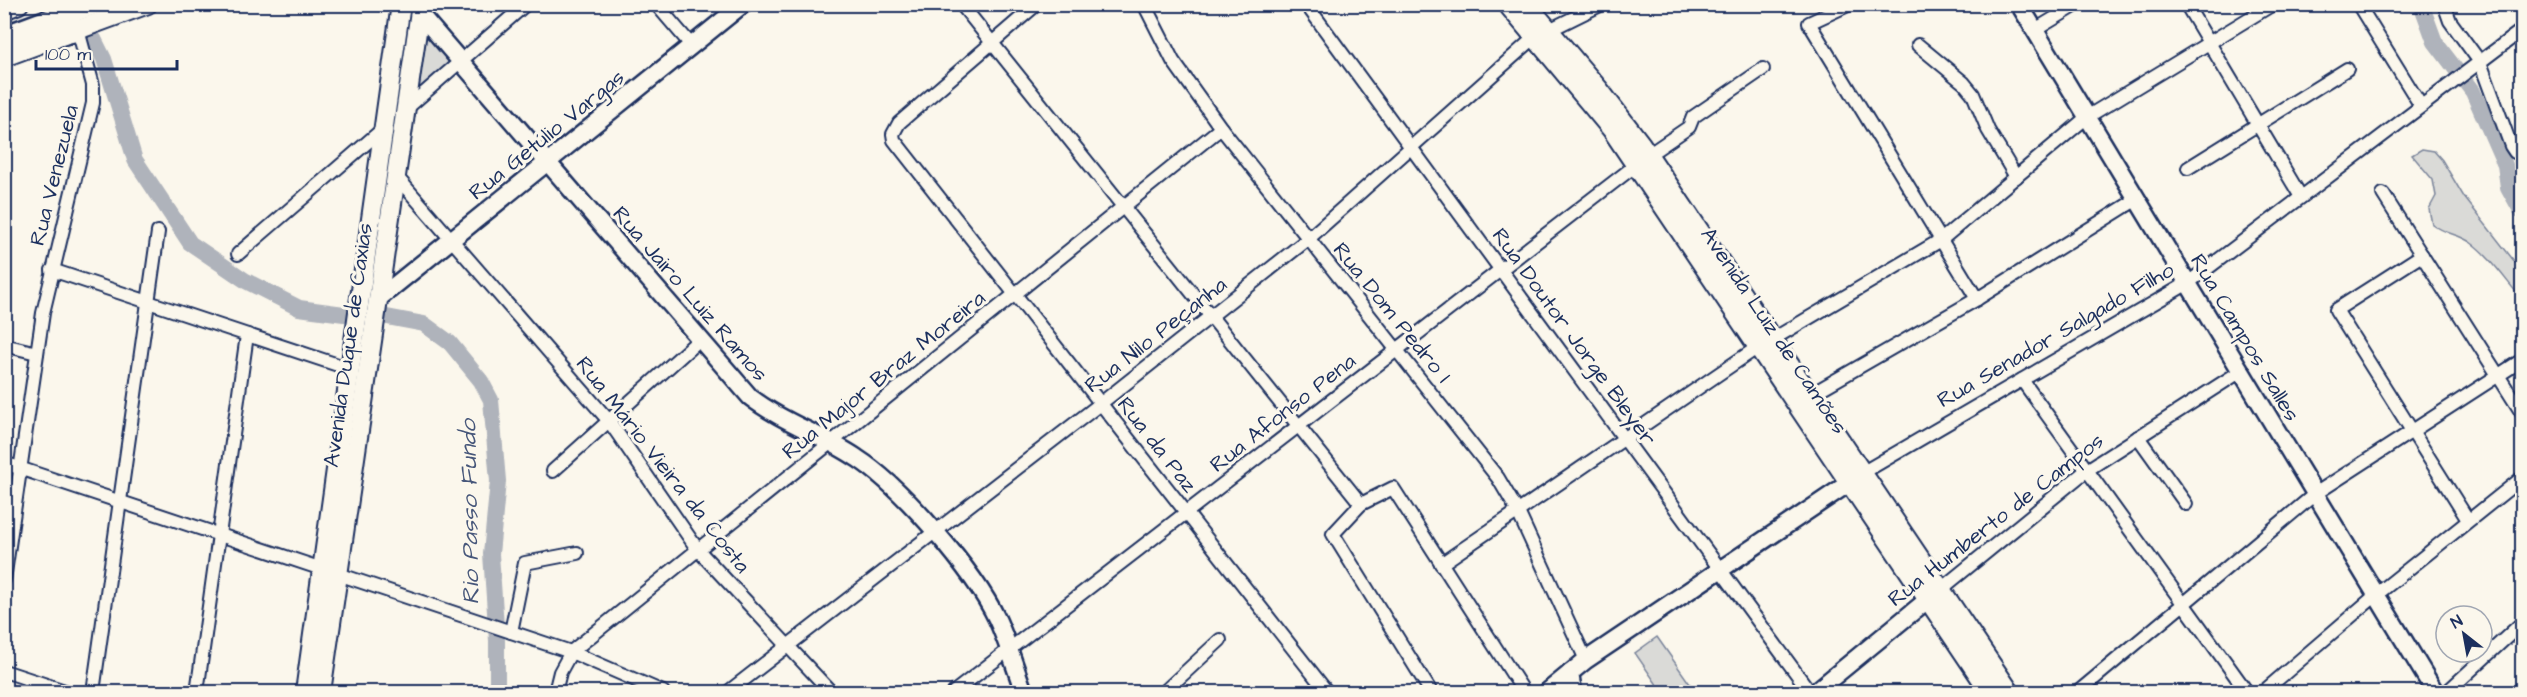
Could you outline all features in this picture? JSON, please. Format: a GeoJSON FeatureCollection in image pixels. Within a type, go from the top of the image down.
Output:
{"type":"FeatureCollection","features":[{"type":"Feature","properties":{"kind":"highway"},"geometry":{"type":"LineString","coordinates":[[4,37],[93,4]]}},
{"type":"Feature","properties":{"kind":"highway"},"geometry":{"type":"LineString","coordinates":[[4,46],[78,30]]}},
{"type":"Feature","properties":{"kind":"main road"},"geometry":{"type":"LineString","coordinates":[[4,10],[20,4]]}},
{"type":"Feature","properties":{"kind":"main road"},"geometry":{"type":"LineString","coordinates":[[4,57],[148,4]]}},
{"type":"Feature","properties":{"kind":"main road","name":"Avenida Duque de Caxias"},"geometry":{"type":"LineString","coordinates":[[321,693],[330,571],[350,369],[401,4]]}},
{"type":"Feature","properties":{"kind":"main road","name":"Avenida Luiz de Camões"},"geometry":{"type":"LineString","coordinates":[[1507,4],[1542,33],[1615,110],[1642,160],[1934,595],[1990,693]]}},
{"type":"Feature","properties":{"kind":"main road","name":"Avenida Luiz de Camões"},"geometry":{"type":"LineString","coordinates":[[1527,4],[1542,33]]}},
{"type":"Feature","properties":{"kind":"main road","name":"Avenida Duque de Caxias"},"geometry":{"type":"LineString","coordinates":[[305,693],[330,571],[378,299],[420,9]]}},
{"type":"Feature","properties":{"kind":"main road","name":"Avenida Luiz de Camões"},"geometry":{"type":"LineString","coordinates":[[1765,343],[1810,395],[1856,478]]}},
{"type":"Feature","properties":{"kind":"main road","name":"Avenida Luiz de Camões"},"geometry":{"type":"LineString","coordinates":[[1934,595],[2010,693]]}},
{"type":"Feature","properties":{"kind":"street"},"geometry":{"type":"LineString","coordinates":[[406,109],[526,4]]}},
{"type":"Feature","properties":{"kind":"street"},"geometry":{"type":"LineString","coordinates":[[656,4],[692,46]]}},
{"type":"Feature","properties":{"kind":"street","name":"Rua Getúlio Vargas"},"geometry":{"type":"LineString","coordinates":[[378,299],[743,4]]}},
{"type":"Feature","properties":{"kind":"street"},"geometry":{"type":"LineString","coordinates":[[961,4],[1361,504]]}},
{"type":"Feature","properties":{"kind":"street"},"geometry":{"type":"LineString","coordinates":[[993,45],[1002,32],[1037,4]]}},
{"type":"Feature","properties":{"kind":"street","name":"Rua Dom Pedro I"},"geometry":{"type":"LineString","coordinates":[[1144,4],[1173,61],[1221,128],[1498,478],[1518,512],[1586,660]]}},
{"type":"Feature","properties":{"kind":"street","name":"Rua Doutor Jorge Bleyer"},"geometry":{"type":"LineString","coordinates":[[1306,4],[1810,693]]}},
{"type":"Feature","properties":{"kind":"street","name":"Rua Nilo Peçanha"},"geometry":{"type":"LineString","coordinates":[[728,693],[1308,239],[1542,33],[1602,4]]}},
{"type":"Feature","properties":{"kind":"street"},"geometry":{"type":"LineString","coordinates":[[1850,4],[1809,23],[1977,299]]}},
{"type":"Feature","properties":{"kind":"street","name":"Rua Campos Salles"},"geometry":{"type":"LineString","coordinates":[[2019,4],[2435,693]]}},
{"type":"Feature","properties":{"kind":"street"},"geometry":{"type":"LineString","coordinates":[[2035,30],[2078,4]]}},
{"type":"Feature","properties":{"kind":"street"},"geometry":{"type":"LineString","coordinates":[[2186,4],[2301,197]]}},
{"type":"Feature","properties":{"kind":"street"},"geometry":{"type":"LineString","coordinates":[[1442,564],[1765,343],[1941,240],[2087,117],[2273,4]]}},
{"type":"Feature","properties":{"kind":"street"},"geometry":{"type":"LineString","coordinates":[[2358,4],[2421,106]]}},
{"type":"Feature","properties":{"kind":"street"},"geometry":{"type":"LineString","coordinates":[[2444,4],[2450,21],[2476,65],[2507,138],[2515,152],[2522,155]]}},
{"type":"Feature","properties":{"kind":"street","name":"Rua Jairo Luiz Ramos"},"geometry":{"type":"LineString","coordinates":[[420,9],[461,61],[740,386],[763,407],[832,442],[883,477],[934,533],[985,598],[1009,650],[1023,693]]}},
{"type":"Feature","properties":{"kind":"street","name":"Rua Venezuela"},"geometry":{"type":"LineString","coordinates":[[4,580],[37,352],[52,270],[94,96],[78,30]]}},
{"type":"Feature","properties":{"kind":"street","name":"Rua Senador Salgado Filho"},"geometry":{"type":"LineString","coordinates":[[1547,693],[1586,660],[1856,478],[2187,283],[2523,30]]}},
{"type":"Feature","properties":{"kind":"street","name":"Rua da Paz"},"geometry":{"type":"LineString","coordinates":[[993,45],[899,123],[893,134],[898,147],[1327,693]]}},
{"type":"Feature","properties":{"kind":"street"},"geometry":{"type":"LineString","coordinates":[[1918,45],[1964,83],[1973,94],[1988,130],[2016,177]]}},
{"type":"Feature","properties":{"kind":"street","name":"Rua Afonso Pena"},"geometry":{"type":"LineString","coordinates":[[954,693],[1642,160],[1689,128],[1693,117],[1762,69]]}},
{"type":"Feature","properties":{"kind":"street"},"geometry":{"type":"LineString","coordinates":[[2188,168],[2347,69]]}},
{"type":"Feature","properties":{"kind":"street"},"geometry":{"type":"LineString","coordinates":[[238,254],[384,128]]}},
{"type":"Feature","properties":{"kind":"street","name":"Rua Major Braz Moreira"},"geometry":{"type":"LineString","coordinates":[[571,652],[1221,128]]}},
{"type":"Feature","properties":{"kind":"street","name":"Rua Mário Vieira da Costa"},"geometry":{"type":"LineString","coordinates":[[396,176],[609,421],[698,550],[831,693]]}},
{"type":"Feature","properties":{"kind":"street"},"geometry":{"type":"LineString","coordinates":[[2383,194],[2523,413]]}},
{"type":"Feature","properties":{"kind":"street"},"geometry":{"type":"LineString","coordinates":[[1810,395],[1977,299],[2137,200]]}},
{"type":"Feature","properties":{"kind":"street"},"geometry":{"type":"LineString","coordinates":[[93,693],[158,232]]}},
{"type":"Feature","properties":{"kind":"street"},"geometry":{"type":"LineString","coordinates":[[2422,255],[2336,310],[2468,520]]}},
{"type":"Feature","properties":{"kind":"street"},"geometry":{"type":"LineString","coordinates":[[52,270],[350,369]]}},
{"type":"Feature","properties":{"kind":"street"},"geometry":{"type":"LineString","coordinates":[[197,693],[247,335]]}},
{"type":"Feature","properties":{"kind":"street"},"geometry":{"type":"LineString","coordinates":[[553,471],[700,339]]}},
{"type":"Feature","properties":{"kind":"street"},"geometry":{"type":"LineString","coordinates":[[4,345],[37,352]]}},
{"type":"Feature","properties":{"kind":"street"},"geometry":{"type":"LineString","coordinates":[[2078,693],[2315,494],[2523,360]]}},
{"type":"Feature","properties":{"kind":"street","name":"Rua Humberto de Campos"},"geometry":{"type":"LineString","coordinates":[[1815,693],[2087,470],[2241,371]]}},
{"type":"Feature","properties":{"kind":"street"},"geometry":{"type":"LineString","coordinates":[[2022,380],[2247,693]]}},
{"type":"Feature","properties":{"kind":"street"},"geometry":{"type":"LineString","coordinates":[[2138,437],[2186,504]]}},
{"type":"Feature","properties":{"kind":"street"},"geometry":{"type":"LineString","coordinates":[[4,463],[571,652],[663,693]]}},
{"type":"Feature","properties":{"kind":"street"},"geometry":{"type":"LineString","coordinates":[[2263,693],[2376,595],[2523,478]]}},
{"type":"Feature","properties":{"kind":"street"},"geometry":{"type":"LineString","coordinates":[[1431,693],[1333,534],[1361,504],[1393,489],[1524,693]]}},
{"type":"Feature","properties":{"kind":"street"},"geometry":{"type":"LineString","coordinates":[[500,628],[525,563],[577,553]]}},
{"type":"Feature","properties":{"kind":"street"},"geometry":{"type":"LineString","coordinates":[[2447,693],[2523,623]]}},
{"type":"Feature","properties":{"kind":"street"},"geometry":{"type":"LineString","coordinates":[[1164,693],[1220,640]]}},
{"type":"Feature","properties":{"kind":"street"},"geometry":{"type":"LineString","coordinates":[[555,693],[560,672],[571,652]]}},
{"type":"Feature","properties":{"kind":"street"},"geometry":{"type":"LineString","coordinates":[[4,671],[68,693]]}},
{"type":"Feature","properties":{"kind":"street"},"geometry":{"type":"LineString","coordinates":[[1570,673],[1573,693]]}},
{"type":"Feature","properties":{"kind":"shaded area"},"geometry":{"type":"Polygon","coordinates":[[[423,26],[451,61],[414,93],[423,26]]]}},
{"type":"Feature","properties":{"kind":"shaded area"},"geometry":{"type":"Polygon","coordinates":[[[2422,149],[2434,151],[2442,160],[2464,197],[2522,271],[2522,299],[2491,261],[2470,242],[2432,224],[2429,209],[2436,196],[2433,180],[2412,155],[2422,149]]]}},
{"type":"Feature","properties":{"kind":"shaded area"},"geometry":{"type":"Polygon","coordinates":[[[1657,637],[1690,684],[1678,692],[1662,692],[1635,653],[1657,637]]]}},
{"type":"Feature","properties":{"kind":"waterway"},"geometry":{"type":"LineString","coordinates":[[2421,4],[2435,42],[2473,92],[2505,165],[2508,187],[2522,212]]}},
{"type":"Feature","properties":{"kind":"waterway","name":"Rio Passo Fundo"},"geometry":{"type":"LineString","coordinates":[[94,39],[104,59],[135,160],[190,243],[246,281],[299,308],[344,314]]}},
{"type":"Feature","properties":{"kind":"waterway","name":"Rio Passo Fundo"},"geometry":{"type":"LineString","coordinates":[[387,317],[424,324],[450,343],[481,381],[491,400],[498,481],[491,554],[497,641],[497,692]]}}]}
